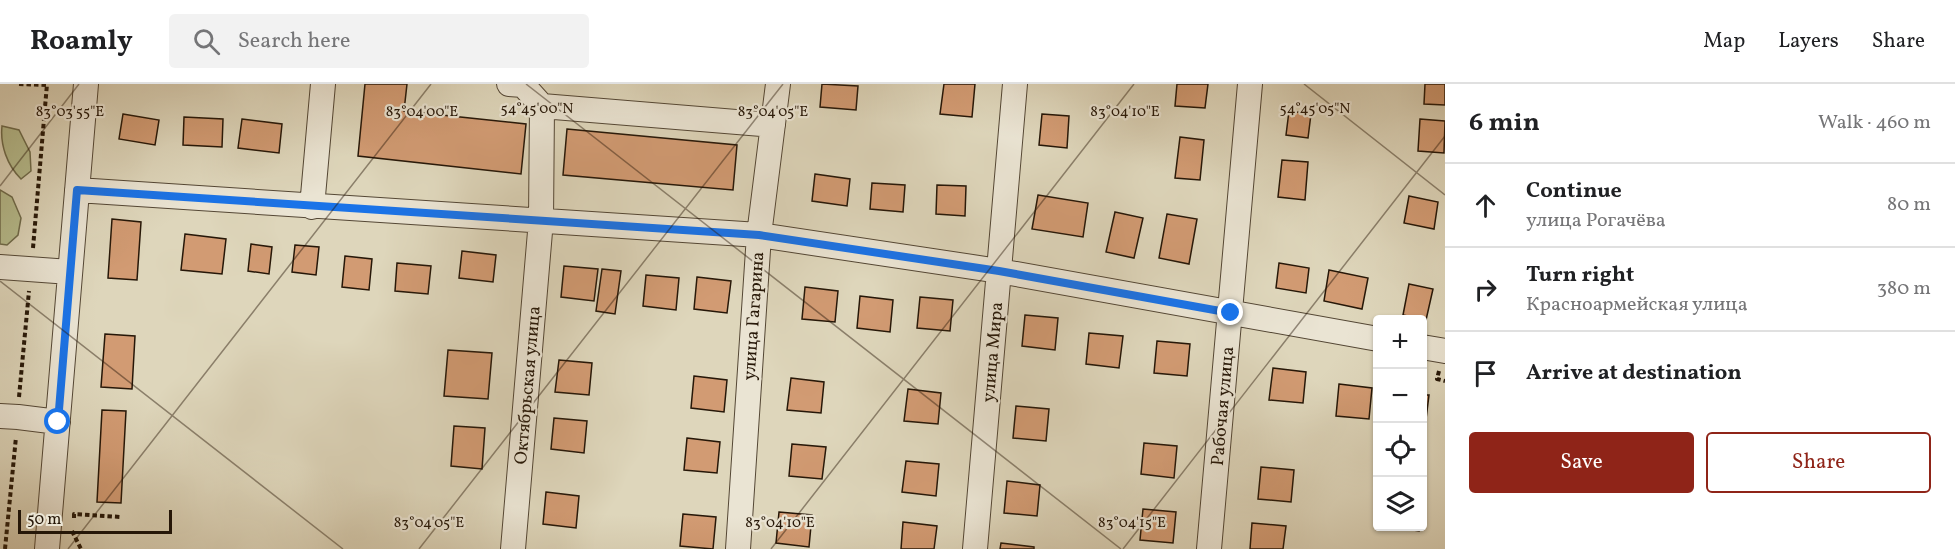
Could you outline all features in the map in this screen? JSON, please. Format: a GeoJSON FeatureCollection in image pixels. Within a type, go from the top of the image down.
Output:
{"type":"FeatureCollection","features":[{"type":"Feature","properties":{"kind":"street"},"geometry":{"type":"LineString","coordinates":[[48,549],[86,84]]}},
{"type":"Feature","properties":{"kind":"street"},"geometry":{"type":"LineString","coordinates":[[312,207],[323,84]]}},
{"type":"Feature","properties":{"kind":"street"},"geometry":{"type":"LineString","coordinates":[[510,84],[524,85],[542,106],[773,125]]}},
{"type":"Feature","properties":{"kind":"street","name":"улица Гагарина"},"geometry":{"type":"LineString","coordinates":[[738,549],[759,235],[778,84]]}},
{"type":"Feature","properties":{"kind":"street","name":"улица Мира"},"geometry":{"type":"LineString","coordinates":[[975,549],[1015,84]]}},
{"type":"Feature","properties":{"kind":"street","name":"Рабочая улица"},"geometry":{"type":"LineString","coordinates":[[1209,549],[1250,84]]}},
{"type":"Feature","properties":{"kind":"street","name":"Октябрьская улица"},"geometry":{"type":"LineString","coordinates":[[513,549],[541,220],[542,106]]}},
{"type":"Feature","properties":{"kind":"street"},"geometry":{"type":"LineString","coordinates":[[77,190],[759,235],[999,271],[1373,338]]}},
{"type":"Feature","properties":{"kind":"street"},"geometry":{"type":"LineString","coordinates":[[0,267],[70,273]]}},
{"type":"Feature","properties":{"kind":"street"},"geometry":{"type":"LineString","coordinates":[[1427,348],[1445,351]]}},
{"type":"Feature","properties":{"kind":"street"},"geometry":{"type":"LineString","coordinates":[[9,417],[58,422]]}},
{"type":"Feature","properties":{"kind":"path"},"geometry":{"type":"LineString","coordinates":[[5,549],[9,417],[31,269],[47,85],[19,84]]}},
{"type":"Feature","properties":{"kind":"path"},"geometry":{"type":"LineString","coordinates":[[81,549],[72,532],[74,514],[121,517]]}},
{"type":"Feature","properties":{"kind":"green space"},"geometry":{"type":"Polygon","coordinates":[[[2,126],[19,130],[30,152],[31,171],[21,179],[6,154],[2,140],[2,126]]]}},
{"type":"Feature","properties":{"kind":"green space"},"geometry":{"type":"Polygon","coordinates":[[[0,190],[12,197],[21,218],[18,235],[7,245],[0,244],[0,190]]]}},
{"type":"Feature","properties":{"kind":"building"},"geometry":{"type":"Polygon","coordinates":[[[365,84],[407,84],[404,111],[526,124],[521,174],[358,156],[365,84]]]}},
{"type":"Feature","properties":{"kind":"building"},"geometry":{"type":"Polygon","coordinates":[[[822,84],[858,86],[856,110],[820,107],[822,84]]]}},
{"type":"Feature","properties":{"kind":"building"},"geometry":{"type":"Polygon","coordinates":[[[944,84],[975,84],[972,117],[940,114],[944,84]]]}},
{"type":"Feature","properties":{"kind":"building"},"geometry":{"type":"Polygon","coordinates":[[[1177,84],[1208,84],[1205,108],[1175,106],[1177,84]]]}},
{"type":"Feature","properties":{"kind":"building"},"geometry":{"type":"Polygon","coordinates":[[[1425,84],[1445,84],[1445,105],[1424,104],[1425,84]]]}},
{"type":"Feature","properties":{"kind":"building"},"geometry":{"type":"Polygon","coordinates":[[[1289,111],[1311,114],[1308,138],[1286,135],[1289,111]]]}},
{"type":"Feature","properties":{"kind":"building"},"geometry":{"type":"Polygon","coordinates":[[[123,114],[159,120],[155,145],[119,139],[123,114]]]}},
{"type":"Feature","properties":{"kind":"building"},"geometry":{"type":"Polygon","coordinates":[[[1042,114],[1069,116],[1067,148],[1039,145],[1042,114]]]}},
{"type":"Feature","properties":{"kind":"building"},"geometry":{"type":"Polygon","coordinates":[[[184,117],[223,119],[222,147],[183,145],[184,117]]]}},
{"type":"Feature","properties":{"kind":"building"},"geometry":{"type":"Polygon","coordinates":[[[242,119],[282,124],[279,153],[238,148],[242,119]]]}},
{"type":"Feature","properties":{"kind":"building"},"geometry":{"type":"Polygon","coordinates":[[[1420,119],[1445,121],[1444,153],[1418,151],[1420,119]]]}},
{"type":"Feature","properties":{"kind":"building"},"geometry":{"type":"Polygon","coordinates":[[[567,129],[737,145],[733,190],[563,175],[567,129]]]}},
{"type":"Feature","properties":{"kind":"building"},"geometry":{"type":"Polygon","coordinates":[[[1180,137],[1204,140],[1200,180],[1175,178],[1180,137]]]}},
{"type":"Feature","properties":{"kind":"building"},"geometry":{"type":"Polygon","coordinates":[[[1282,160],[1308,162],[1305,200],[1278,197],[1282,160]]]}},
{"type":"Feature","properties":{"kind":"building"},"geometry":{"type":"Polygon","coordinates":[[[815,174],[850,179],[847,206],[812,201],[815,174]]]}},
{"type":"Feature","properties":{"kind":"building"},"geometry":{"type":"Polygon","coordinates":[[[872,183],[905,185],[903,212],[870,209],[872,183]]]}},
{"type":"Feature","properties":{"kind":"building"},"geometry":{"type":"Polygon","coordinates":[[[937,185],[966,186],[965,216],[936,214],[937,185]]]}},
{"type":"Feature","properties":{"kind":"building"},"geometry":{"type":"Polygon","coordinates":[[[1038,195],[1088,203],[1083,237],[1032,229],[1038,195]]]}},
{"type":"Feature","properties":{"kind":"building"},"geometry":{"type":"Polygon","coordinates":[[[1409,196],[1438,202],[1434,229],[1404,223],[1409,196]]]}},
{"type":"Feature","properties":{"kind":"building"},"geometry":{"type":"Polygon","coordinates":[[[1115,212],[1143,218],[1134,258],[1106,252],[1115,212]]]}},
{"type":"Feature","properties":{"kind":"building"},"geometry":{"type":"Polygon","coordinates":[[[1167,214],[1197,219],[1189,264],[1159,258],[1167,214]]]}},
{"type":"Feature","properties":{"kind":"building"},"geometry":{"type":"Polygon","coordinates":[[[112,219],[141,222],[137,280],[108,278],[112,219]]]}},
{"type":"Feature","properties":{"kind":"building"},"geometry":{"type":"Polygon","coordinates":[[[185,234],[226,239],[222,274],[181,270],[185,234]]]}},
{"type":"Feature","properties":{"kind":"building"},"geometry":{"type":"Polygon","coordinates":[[[251,244],[272,247],[269,274],[248,271],[251,244]]]}},
{"type":"Feature","properties":{"kind":"building"},"geometry":{"type":"Polygon","coordinates":[[[295,245],[319,247],[316,275],[292,272],[295,245]]]}},
{"type":"Feature","properties":{"kind":"building"},"geometry":{"type":"Polygon","coordinates":[[[462,251],[496,255],[493,282],[459,278],[462,251]]]}},
{"type":"Feature","properties":{"kind":"building"},"geometry":{"type":"Polygon","coordinates":[[[345,256],[372,259],[369,290],[342,287],[345,256]]]}},
{"type":"Feature","properties":{"kind":"building"},"geometry":{"type":"Polygon","coordinates":[[[397,263],[431,266],[428,294],[395,291],[397,263]]]}},
{"type":"Feature","properties":{"kind":"building"},"geometry":{"type":"Polygon","coordinates":[[[1279,263],[1309,268],[1306,293],[1276,288],[1279,263]]]}},
{"type":"Feature","properties":{"kind":"building"},"geometry":{"type":"Polygon","coordinates":[[[564,266],[598,269],[594,301],[561,297],[564,266]]]}},
{"type":"Feature","properties":{"kind":"building"},"geometry":{"type":"Polygon","coordinates":[[[602,269],[621,271],[615,314],[596,311],[602,269]]]}},
{"type":"Feature","properties":{"kind":"building"},"geometry":{"type":"Polygon","coordinates":[[[1329,270],[1368,278],[1362,309],[1324,301],[1329,270]]]}},
{"type":"Feature","properties":{"kind":"building"},"geometry":{"type":"Polygon","coordinates":[[[646,275],[679,278],[676,310],[643,306],[646,275]]]}},
{"type":"Feature","properties":{"kind":"building"},"geometry":{"type":"Polygon","coordinates":[[[697,277],[731,281],[727,313],[694,309],[697,277]]]}},
{"type":"Feature","properties":{"kind":"building"},"geometry":{"type":"Polygon","coordinates":[[[1409,284],[1433,289],[1427,316],[1403,315],[1409,284]]]}},
{"type":"Feature","properties":{"kind":"building"},"geometry":{"type":"Polygon","coordinates":[[[805,287],[838,291],[835,322],[802,319],[805,287]]]}},
{"type":"Feature","properties":{"kind":"building"},"geometry":{"type":"Polygon","coordinates":[[[860,296],[893,300],[890,332],[857,328],[860,296]]]}},
{"type":"Feature","properties":{"kind":"building"},"geometry":{"type":"Polygon","coordinates":[[[920,297],[953,300],[950,331],[917,328],[920,297]]]}},
{"type":"Feature","properties":{"kind":"building"},"geometry":{"type":"Polygon","coordinates":[[[1025,315],[1058,318],[1055,350],[1022,346],[1025,315]]]}},
{"type":"Feature","properties":{"kind":"building"},"geometry":{"type":"Polygon","coordinates":[[[1089,333],[1123,336],[1119,368],[1086,364],[1089,333]]]}},
{"type":"Feature","properties":{"kind":"building"},"geometry":{"type":"Polygon","coordinates":[[[105,334],[135,336],[132,389],[101,387],[105,334]]]}},
{"type":"Feature","properties":{"kind":"building"},"geometry":{"type":"Polygon","coordinates":[[[1157,341],[1190,344],[1187,376],[1154,373],[1157,341]]]}},
{"type":"Feature","properties":{"kind":"building"},"geometry":{"type":"Polygon","coordinates":[[[448,350],[492,353],[488,399],[444,396],[448,350]]]}},
{"type":"Feature","properties":{"kind":"building"},"geometry":{"type":"Polygon","coordinates":[[[559,360],[592,363],[589,395],[555,392],[559,360]]]}},
{"type":"Feature","properties":{"kind":"building"},"geometry":{"type":"Polygon","coordinates":[[[1273,368],[1306,372],[1303,403],[1269,400],[1273,368]]]}},
{"type":"Feature","properties":{"kind":"building"},"geometry":{"type":"Polygon","coordinates":[[[694,376],[727,380],[724,412],[691,408],[694,376]]]}},
{"type":"Feature","properties":{"kind":"building"},"geometry":{"type":"Polygon","coordinates":[[[791,378],[824,382],[821,413],[787,410],[791,378]]]}},
{"type":"Feature","properties":{"kind":"building"},"geometry":{"type":"Polygon","coordinates":[[[1339,384],[1372,388],[1369,419],[1336,416],[1339,384]]]}},
{"type":"Feature","properties":{"kind":"building"},"geometry":{"type":"Polygon","coordinates":[[[908,389],[941,393],[938,424],[904,421],[908,389]]]}},
{"type":"Feature","properties":{"kind":"building"},"geometry":{"type":"Polygon","coordinates":[[[1016,406],[1049,409],[1046,441],[1013,438],[1016,406]]]}},
{"type":"Feature","properties":{"kind":"building"},"geometry":{"type":"Polygon","coordinates":[[[102,410],[126,411],[121,503],[97,502],[102,410]]]}},
{"type":"Feature","properties":{"kind":"building"},"geometry":{"type":"Polygon","coordinates":[[[554,418],[587,421],[584,453],[551,449],[554,418]]]}},
{"type":"Feature","properties":{"kind":"building"},"geometry":{"type":"Polygon","coordinates":[[[454,426],[485,428],[482,469],[451,466],[454,426]]]}},
{"type":"Feature","properties":{"kind":"building"},"geometry":{"type":"Polygon","coordinates":[[[687,438],[720,442],[717,473],[684,470],[687,438]]]}},
{"type":"Feature","properties":{"kind":"building"},"geometry":{"type":"Polygon","coordinates":[[[1144,443],[1177,446],[1174,478],[1141,474],[1144,443]]]}},
{"type":"Feature","properties":{"kind":"building"},"geometry":{"type":"Polygon","coordinates":[[[792,444],[826,447],[822,479],[789,476],[792,444]]]}},
{"type":"Feature","properties":{"kind":"building"},"geometry":{"type":"Polygon","coordinates":[[[906,461],[939,464],[936,496],[902,492],[906,461]]]}},
{"type":"Feature","properties":{"kind":"building"},"geometry":{"type":"Polygon","coordinates":[[[1261,467],[1294,470],[1291,502],[1258,499],[1261,467]]]}},
{"type":"Feature","properties":{"kind":"building"},"geometry":{"type":"Polygon","coordinates":[[[1007,481],[1040,485],[1037,516],[1004,513],[1007,481]]]}},
{"type":"Feature","properties":{"kind":"building"},"geometry":{"type":"Polygon","coordinates":[[[546,492],[579,496],[576,528],[543,524],[546,492]]]}},
{"type":"Feature","properties":{"kind":"building"},"geometry":{"type":"Polygon","coordinates":[[[1143,509],[1176,512],[1173,543],[1140,540],[1143,509]]]}},
{"type":"Feature","properties":{"kind":"building"},"geometry":{"type":"Polygon","coordinates":[[[779,512],[812,515],[809,547],[776,543],[779,512]]]}},
{"type":"Feature","properties":{"kind":"building"},"geometry":{"type":"Polygon","coordinates":[[[683,514],[716,517],[713,549],[680,546],[683,514]]]}},
{"type":"Feature","properties":{"kind":"building"},"geometry":{"type":"Polygon","coordinates":[[[903,522],[937,526],[934,549],[901,549],[903,522]]]}},
{"type":"Feature","properties":{"kind":"building"},"geometry":{"type":"Polygon","coordinates":[[[1252,523],[1286,526],[1283,549],[1250,549],[1252,523]]]}},
{"type":"Feature","properties":{"kind":"building"},"geometry":{"type":"Polygon","coordinates":[[[1001,543],[1034,547],[1034,549],[1000,549],[1001,543]]]}},
{"type":"Feature","properties":{"kind":"route"},"geometry":{"type":"LineString","coordinates":[[58,422],[77,190],[759,235],[999,271],[1231,313]]}}]}
